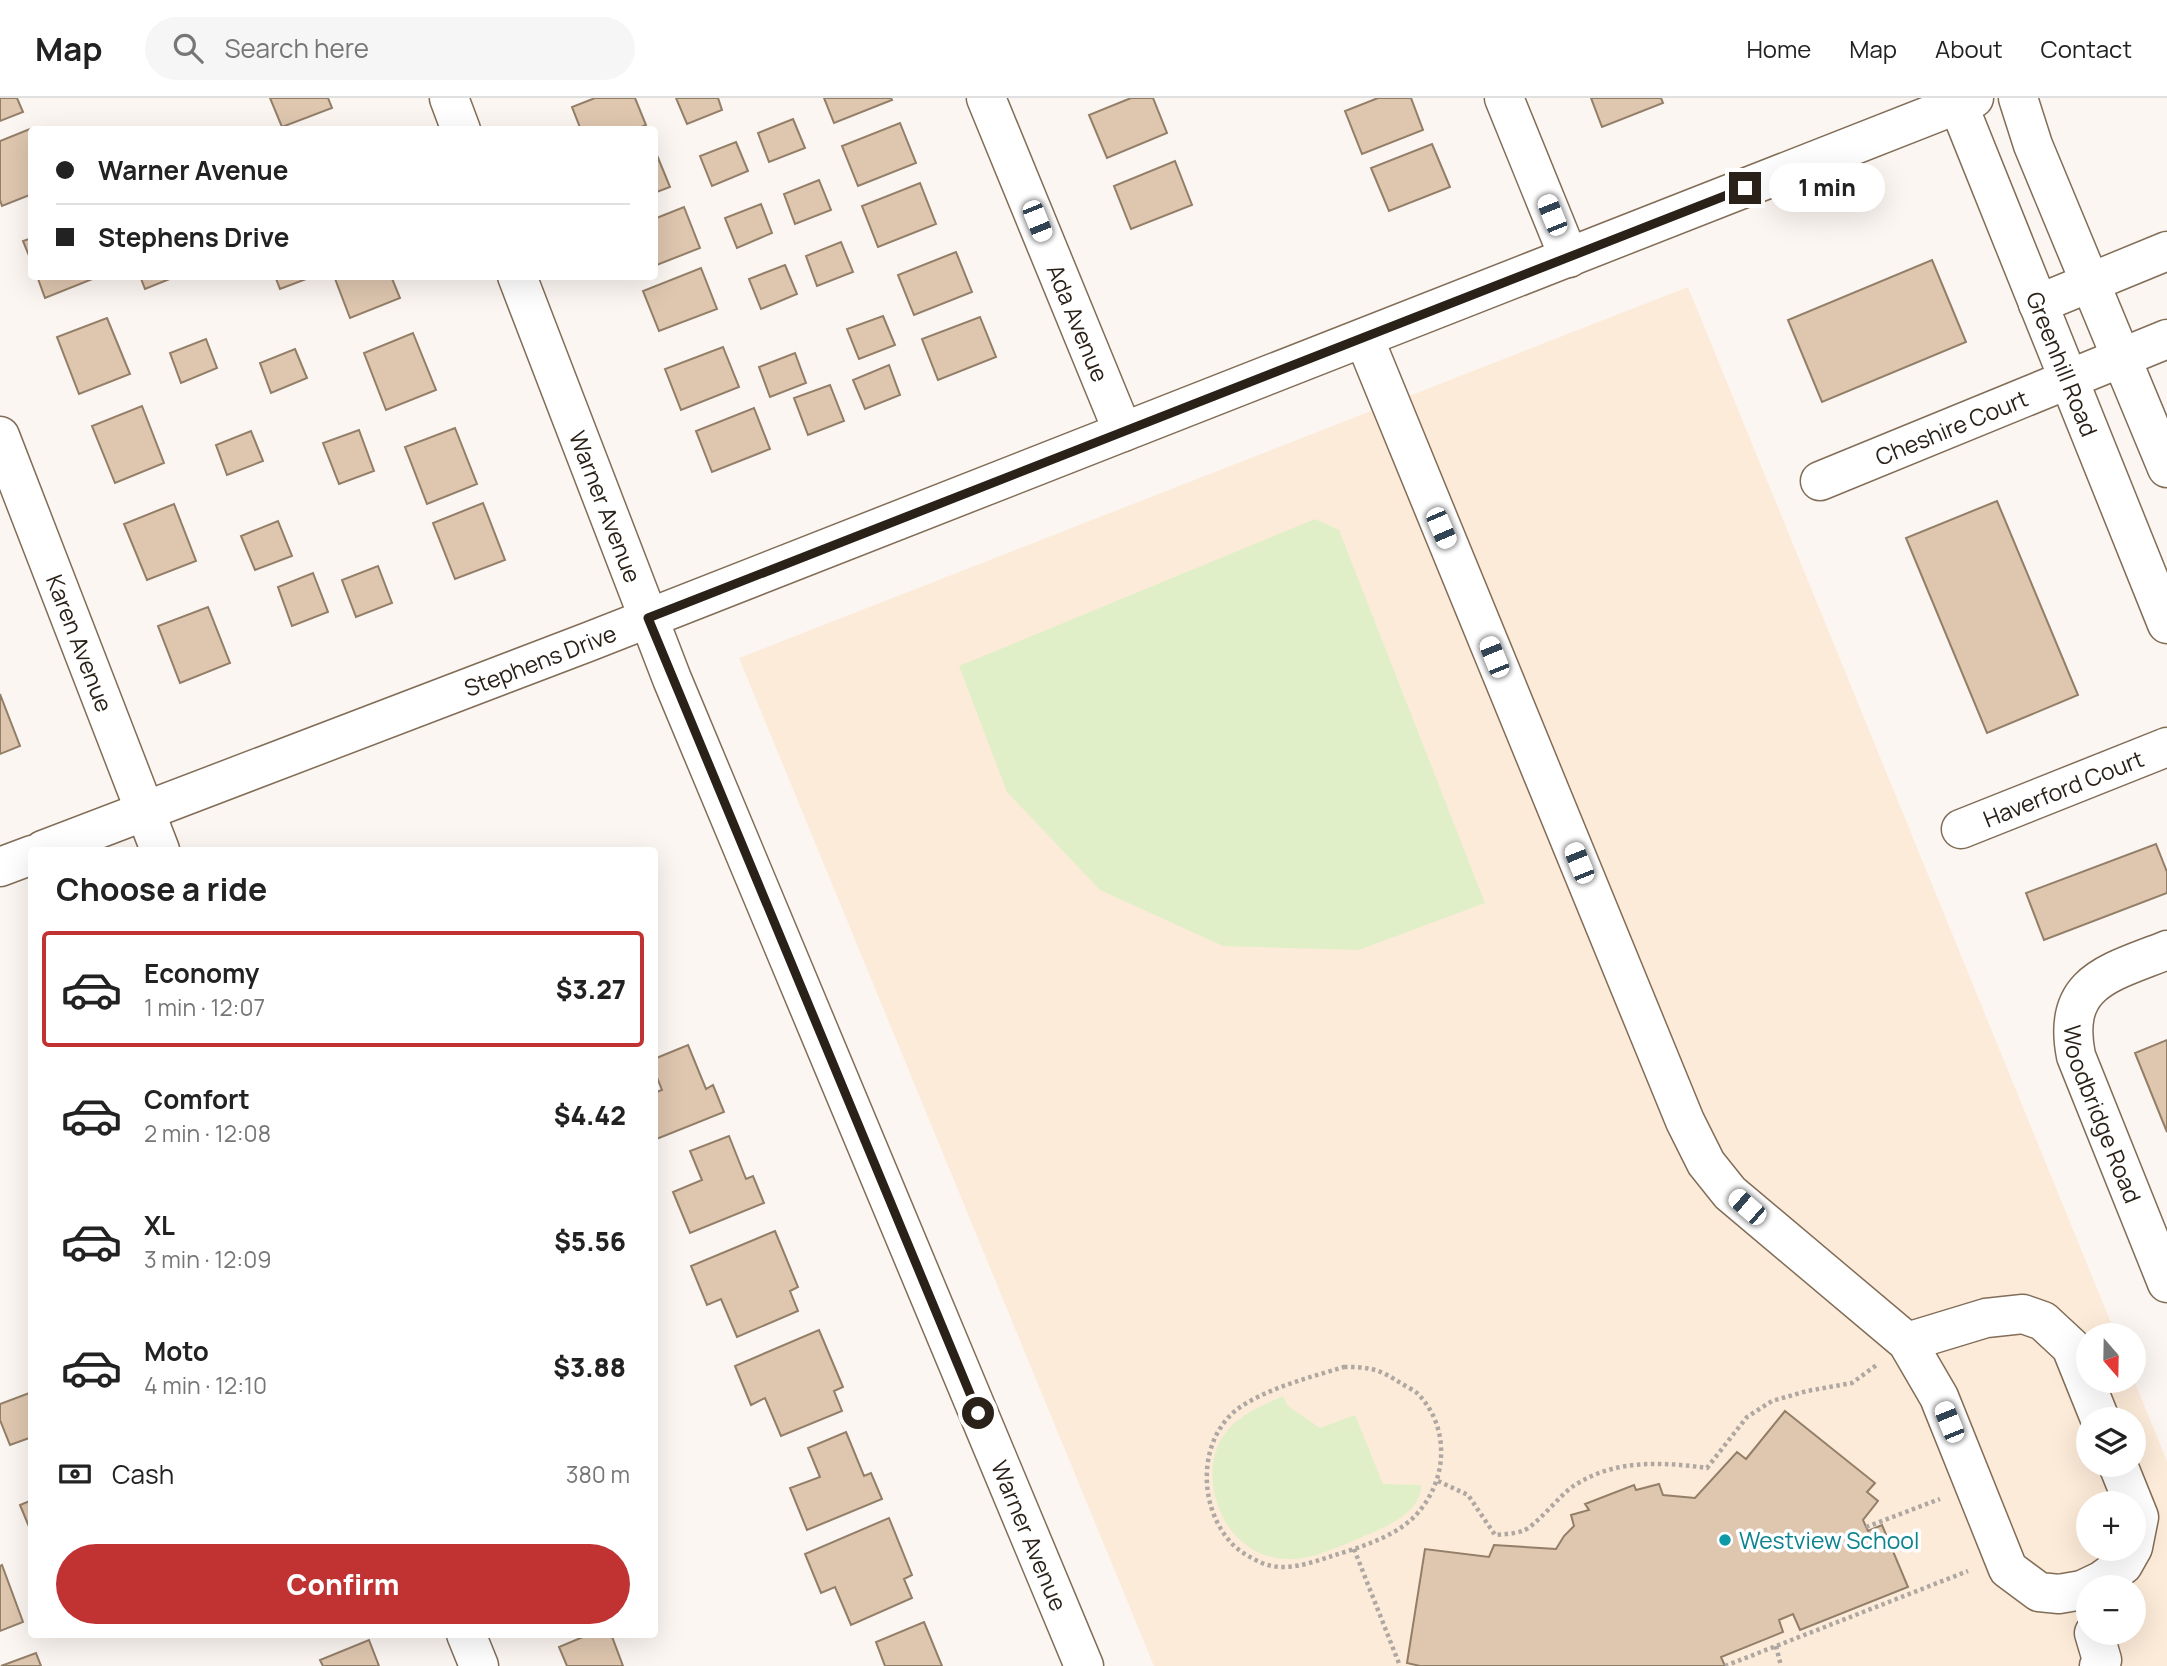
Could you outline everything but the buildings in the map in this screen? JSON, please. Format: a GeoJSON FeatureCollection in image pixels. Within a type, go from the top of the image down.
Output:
{"type":"FeatureCollection","features":[{"type":"Feature","properties":{"kind":"street"},"geometry":{"type":"LineString","coordinates":[[449,98],[460,126]]}},
{"type":"Feature","properties":{"kind":"street","name":"Ada Avenue"},"geometry":{"type":"LineString","coordinates":[[986,98],[1123,432]]}},
{"type":"Feature","properties":{"kind":"street"},"geometry":{"type":"LineString","coordinates":[[1504,98],[1569,258]]}},
{"type":"Feature","properties":{"kind":"street"},"geometry":{"type":"LineString","coordinates":[[2018,98],[2034,145],[2167,468]]}},
{"type":"Feature","properties":{"kind":"street","name":"Stephens Drive"},"geometry":{"type":"LineString","coordinates":[[51,847],[648,618],[1966,101]]}},
{"type":"Feature","properties":{"kind":"street","name":"Greenhill Road"},"geometry":{"type":"LineString","coordinates":[[1966,101],[2038,304],[2167,624]]}},
{"type":"Feature","properties":{"kind":"street"},"geometry":{"type":"LineString","coordinates":[[2038,304],[2167,251]]}},
{"type":"Feature","properties":{"kind":"street","name":"Warner Avenue"},"geometry":{"type":"LineString","coordinates":[[519,280],[648,618],[1084,1666]]}},
{"type":"Feature","properties":{"kind":"street"},"geometry":{"type":"LineString","coordinates":[[1364,338],[1685,1121],[1706,1163],[1730,1193],[1896,1351],[1939,1397],[2008,1569],[2039,1592],[2076,1598]]}},
{"type":"Feature","properties":{"kind":"street","name":"Cheshire Court"},"geometry":{"type":"LineString","coordinates":[[1820,481],[2167,339]]}},
{"type":"Feature","properties":{"kind":"street","name":"Karen Avenue"},"geometry":{"type":"LineString","coordinates":[[0,436],[159,847]]}},
{"type":"Feature","properties":{"kind":"street","name":"Haverford Court"},"geometry":{"type":"LineString","coordinates":[[1961,829],[2167,747]]}},
{"type":"Feature","properties":{"kind":"street"},"geometry":{"type":"LineString","coordinates":[[0,867],[28,856]]}},
{"type":"Feature","properties":{"kind":"street","name":"Woodbridge Road"},"geometry":{"type":"LineString","coordinates":[[2167,950],[2098,979],[2082,995],[2073,1016],[2072,1035],[2076,1056],[2167,1283]]}},
{"type":"Feature","properties":{"kind":"street"},"geometry":{"type":"LineString","coordinates":[[1896,1351],[1986,1318],[2023,1314],[2043,1321],[2071,1347],[2095,1407]]}},
{"type":"Feature","properties":{"kind":"street"},"geometry":{"type":"LineString","coordinates":[[2112,1575],[2125,1561]]}},
{"type":"Feature","properties":{"kind":"street"},"geometry":{"type":"LineString","coordinates":[[468,1638],[479,1666]]}},
{"type":"Feature","properties":{"kind":"street"},"geometry":{"type":"LineString","coordinates":[[2098,1645],[2102,1660],[2099,1666]]}},
{"type":"Feature","properties":{"kind":"path"},"geometry":{"type":"LineString","coordinates":[[1438,1481],[1468,1495],[1495,1535],[1525,1531],[1574,1485],[1601,1472],[1638,1464],[1671,1463],[1707,1468],[1747,1417],[1772,1401],[1852,1383],[1896,1351]]}},
{"type":"Feature","properties":{"kind":"path"},"geometry":{"type":"LineString","coordinates":[[1344,1367],[1373,1369],[1417,1393],[1432,1415],[1440,1437],[1443,1460],[1438,1481],[1421,1510],[1400,1529],[1354,1549],[1297,1567],[1287,1567],[1268,1565],[1247,1556],[1228,1540],[1209,1499],[1206,1471],[1212,1446],[1224,1422],[1244,1404],[1289,1384],[1344,1367]]}},
{"type":"Feature","properties":{"kind":"path"},"geometry":{"type":"LineString","coordinates":[[1866,1527],[1947,1496]]}},
{"type":"Feature","properties":{"kind":"path"},"geometry":{"type":"LineString","coordinates":[[1354,1549],[1400,1666]]}},
{"type":"Feature","properties":{"kind":"path"},"geometry":{"type":"LineString","coordinates":[[1725,1666],[1974,1569]]}},
{"type":"Feature","properties":{"kind":"path"},"geometry":{"type":"LineString","coordinates":[[1776,1646],[1781,1666]]}},
{"type":"Feature","properties":{"kind":"shaded area"},"geometry":{"type":"Polygon","coordinates":[[[1688,287],[2111,1323],[2076,1323],[2076,1393],[2139,1393],[2145,1407],[2076,1407],[2076,1477],[2146,1477],[2146,1410],[2167,1461],[2167,1666],[1154,1666],[739,658],[1688,287]]]}},
{"type":"Feature","properties":{"kind":"green space"},"geometry":{"type":"Polygon","coordinates":[[[1315,519],[1339,530],[1485,903],[1359,950],[1223,946],[1100,890],[1007,792],[959,666],[1315,519]]]}},
{"type":"Feature","properties":{"kind":"green space"},"geometry":{"type":"Polygon","coordinates":[[[1283,1396],[1288,1406],[1320,1428],[1355,1415],[1383,1484],[1421,1485],[1417,1501],[1412,1508],[1383,1528],[1304,1558],[1275,1558],[1245,1544],[1226,1523],[1219,1509],[1213,1480],[1216,1451],[1227,1430],[1234,1424],[1249,1412],[1283,1396]]]}},
{"type":"Feature","properties":{"kind":"place","name":"Westview School"},"geometry":{"type":"Point","coordinates":[1725,1540]}},
{"type":"Feature","properties":{"kind":"route"},"geometry":{"type":"LineString","coordinates":[[978,1413],[648,618],[1745,188]]}}]}
